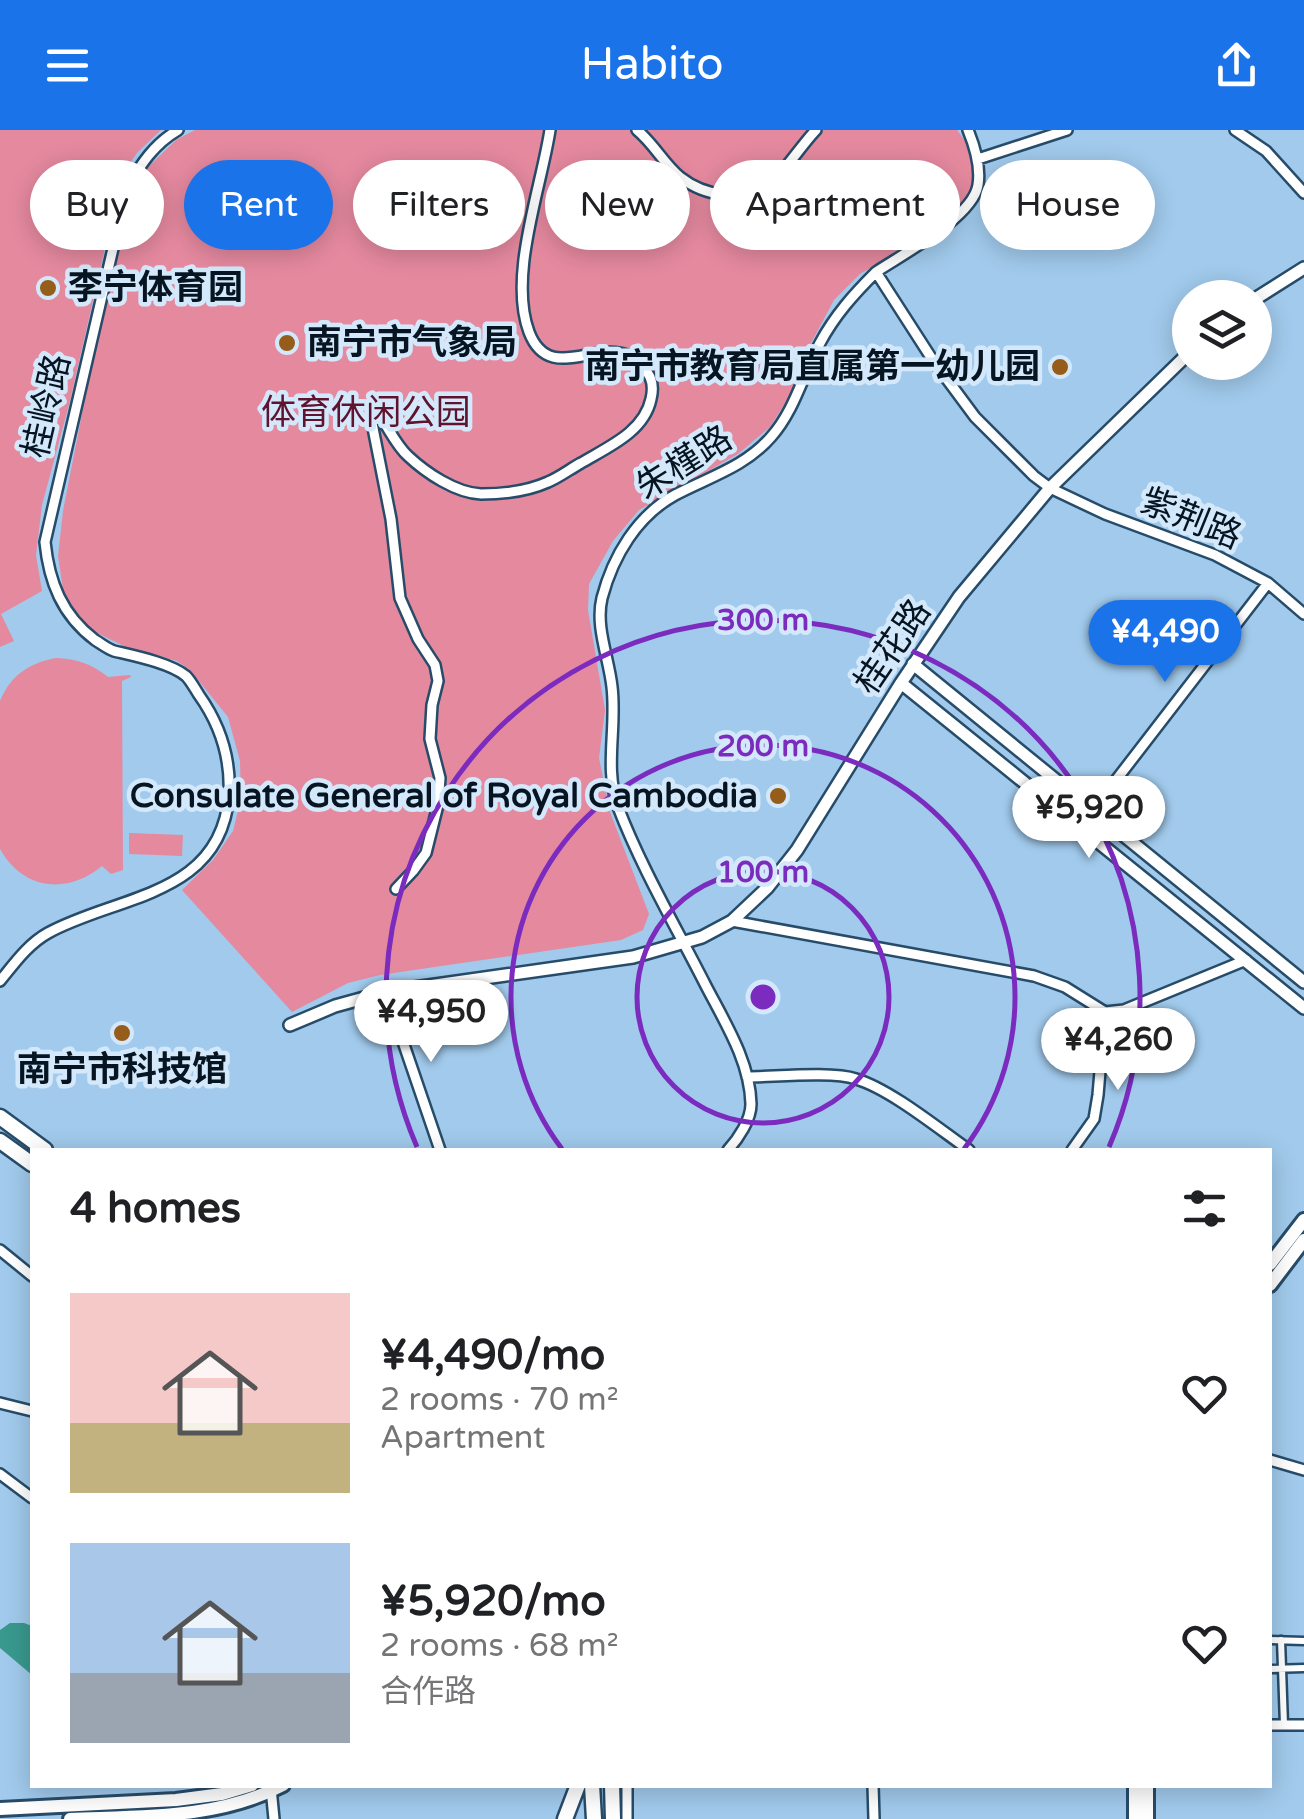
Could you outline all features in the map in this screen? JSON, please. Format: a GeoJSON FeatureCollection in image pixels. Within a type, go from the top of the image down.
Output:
{"type":"FeatureCollection","features":[{"type":"Feature","properties":{"kind":"main road"},"geometry":{"type":"LineString","coordinates":[[0,1117],[42,1148]]}},
{"type":"Feature","properties":{"kind":"main road"},"geometry":{"type":"LineString","coordinates":[[0,1140],[30,1162]]}},
{"type":"Feature","properties":{"kind":"main road"},"geometry":{"type":"LineString","coordinates":[[1272,1261],[1304,1220]]}},
{"type":"Feature","properties":{"kind":"main road"},"geometry":{"type":"LineString","coordinates":[[1272,1282],[1304,1240]]}},
{"type":"Feature","properties":{"kind":"main road"},"geometry":{"type":"LineString","coordinates":[[0,1809],[200,1798],[240,1788]]}},
{"type":"Feature","properties":{"kind":"main road"},"geometry":{"type":"LineString","coordinates":[[70,1819],[194,1812],[248,1801],[273,1788]]}},
{"type":"Feature","properties":{"kind":"main road"},"geometry":{"type":"LineString","coordinates":[[565,1819],[577,1788]]}},
{"type":"Feature","properties":{"kind":"main road"},"geometry":{"type":"LineString","coordinates":[[592,1788],[594,1819]]}},
{"type":"Feature","properties":{"kind":"main road"},"geometry":{"type":"LineString","coordinates":[[612,1788],[613,1819]]}},
{"type":"Feature","properties":{"kind":"main road"},"geometry":{"type":"LineString","coordinates":[[1135,1788],[1135,1819]]}},
{"type":"Feature","properties":{"kind":"main road"},"geometry":{"type":"LineString","coordinates":[[1147,1788],[1147,1819]]}},
{"type":"Feature","properties":{"kind":"street","name":"桂岭路"},"geometry":{"type":"LineString","coordinates":[[0,982],[44,935],[76,919],[144,898],[176,881],[199,863],[218,838],[228,807],[230,772],[224,739],[186,676],[155,661],[108,649],[75,624],[57,598],[47,557],[46,542],[127,188],[145,158],[178,130]]}},
{"type":"Feature","properties":{"kind":"street"},"geometry":{"type":"LineString","coordinates":[[396,889],[426,852],[438,805],[440,778],[430,739],[438,681],[435,665],[400,598],[392,520],[372,423],[376,417],[382,418],[406,455],[448,483],[473,493],[501,494],[546,483],[626,437],[649,412],[651,378],[624,353],[608,351],[567,359],[550,358],[537,349],[528,329],[522,301],[527,235],[550,130]]}},
{"type":"Feature","properties":{"kind":"street"},"geometry":{"type":"LineString","coordinates":[[637,130],[682,179],[714,194],[742,195],[770,184],[816,130]]}},
{"type":"Feature","properties":{"kind":"street"},"geometry":{"type":"LineString","coordinates":[[968,130],[978,158],[975,198],[959,216],[876,272],[932,360],[975,417],[1050,488]]}},
{"type":"Feature","properties":{"kind":"street"},"geometry":{"type":"LineString","coordinates":[[978,158],[1066,130]]}},
{"type":"Feature","properties":{"kind":"street"},"geometry":{"type":"LineString","coordinates":[[1235,130],[1266,151],[1304,193]]}},
{"type":"Feature","properties":{"kind":"street"},"geometry":{"type":"LineString","coordinates":[[1272,288],[1304,268]]}},
{"type":"Feature","properties":{"kind":"street","name":"朱槿路"},"geometry":{"type":"LineString","coordinates":[[730,1148],[751,1108],[747,1077],[733,1038],[616,803],[611,778],[612,687],[601,633],[601,600],[626,540],[646,516],[672,496],[746,460],[771,437],[787,415],[819,344],[846,302],[876,272]]}},
{"type":"Feature","properties":{"kind":"street","name":"桂花路"},"geometry":{"type":"LineString","coordinates":[[290,1025],[335,1006],[386,992],[633,957],[702,937],[732,921],[767,888],[797,850],[912,664],[958,598],[1050,488],[1172,369]]}},
{"type":"Feature","properties":{"kind":"street","name":"紫荆路"},"geometry":{"type":"LineString","coordinates":[[1050,488],[1106,514],[1215,554],[1268,584],[1304,614]]}},
{"type":"Feature","properties":{"kind":"street"},"geometry":{"type":"LineString","coordinates":[[1093,810],[1268,584]]}},
{"type":"Feature","properties":{"kind":"street"},"geometry":{"type":"LineString","coordinates":[[912,664],[1304,982]]}},
{"type":"Feature","properties":{"kind":"street"},"geometry":{"type":"LineString","coordinates":[[901,683],[1304,1008]]}},
{"type":"Feature","properties":{"kind":"street"},"geometry":{"type":"LineString","coordinates":[[732,921],[1034,976],[1064,987],[1105,1012],[1124,1010],[1246,960]]}},
{"type":"Feature","properties":{"kind":"street"},"geometry":{"type":"LineString","coordinates":[[386,992],[439,1148]]}},
{"type":"Feature","properties":{"kind":"street"},"geometry":{"type":"LineString","coordinates":[[1073,1148],[1094,1119],[1105,1012]]}},
{"type":"Feature","properties":{"kind":"street"},"geometry":{"type":"LineString","coordinates":[[747,1077],[854,1078],[883,1092],[966,1148]]}},
{"type":"Feature","properties":{"kind":"street"},"geometry":{"type":"LineString","coordinates":[[0,1250],[30,1274]]}},
{"type":"Feature","properties":{"kind":"street"},"geometry":{"type":"LineString","coordinates":[[0,1403],[30,1410]]}},
{"type":"Feature","properties":{"kind":"street"},"geometry":{"type":"LineString","coordinates":[[1272,1461],[1304,1470]]}},
{"type":"Feature","properties":{"kind":"street"},"geometry":{"type":"LineString","coordinates":[[0,1474],[30,1496]]}},
{"type":"Feature","properties":{"kind":"street"},"geometry":{"type":"LineString","coordinates":[[1272,1640],[1304,1641]]}},
{"type":"Feature","properties":{"kind":"street"},"geometry":{"type":"LineString","coordinates":[[1281,1640],[1284,1725]]}},
{"type":"Feature","properties":{"kind":"street"},"geometry":{"type":"LineString","coordinates":[[1272,1668],[1304,1668]]}},
{"type":"Feature","properties":{"kind":"street"},"geometry":{"type":"LineString","coordinates":[[1272,1725],[1304,1725]]}},
{"type":"Feature","properties":{"kind":"street"},"geometry":{"type":"LineString","coordinates":[[274,1819],[275,1788]]}},
{"type":"Feature","properties":{"kind":"street"},"geometry":{"type":"LineString","coordinates":[[627,1788],[627,1819]]}},
{"type":"Feature","properties":{"kind":"street"},"geometry":{"type":"LineString","coordinates":[[874,1788],[874,1819]]}},
{"type":"Feature","properties":{"kind":"green space","name":"李宁体育园"},"geometry":{"type":"Polygon","coordinates":[[[0,130],[161,130],[132,160],[30,160],[30,250],[105,250],[42,505],[36,555],[42,591],[1,614],[14,641],[0,647],[0,130]]]}},
{"type":"Feature","properties":{"kind":"green space","name":"体育休闲公园"},"geometry":{"type":"Polygon","coordinates":[[[195,130],[957,130],[965,141],[973,183],[960,207],[960,160],[710,160],[710,250],[900,250],[860,274],[834,300],[810,345],[791,394],[770,427],[738,454],[639,510],[613,541],[589,584],[588,610],[605,710],[599,758],[610,812],[649,914],[643,930],[621,940],[380,975],[348,983],[292,1012],[182,890],[213,860],[233,831],[241,799],[240,761],[228,717],[190,670],[177,661],[126,647],[91,630],[64,596],[58,556],[91,368],[119,250],[164,250],[164,160],[155,160],[176,140],[195,130]]]}},
{"type":"Feature","properties":{"kind":"green space"},"geometry":{"type":"Polygon","coordinates":[[[56,658],[84,663],[108,677],[131,677],[122,681],[123,870],[111,874],[102,866],[75,881],[46,884],[21,873],[0,849],[0,701],[22,672],[56,658]]]}},
{"type":"Feature","properties":{"kind":"green space"},"geometry":{"type":"Polygon","coordinates":[[[129,833],[183,835],[182,856],[129,854],[129,833]]]}},
{"type":"Feature","properties":{"kind":"shaded area"},"geometry":{"type":"Polygon","coordinates":[[[10,1623],[30,1625],[30,1673],[0,1648],[0,1630],[10,1623]]]}},
{"type":"Feature","properties":{"kind":"place","name":"李宁体育园"},"geometry":{"type":"Point","coordinates":[48,288]}},
{"type":"Feature","properties":{"kind":"place","name":"南宁市气象局"},"geometry":{"type":"Point","coordinates":[287,343]}},
{"type":"Feature","properties":{"kind":"place","name":"南宁市教育局直属第一幼儿园"},"geometry":{"type":"Point","coordinates":[1060,367]}},
{"type":"Feature","properties":{"kind":"place","name":"Consulate General of Royal Cambodia"},"geometry":{"type":"Point","coordinates":[778,796]}},
{"type":"Feature","properties":{"kind":"place","name":"南宁市科技馆"},"geometry":{"type":"Point","coordinates":[122,1033]}}]}
